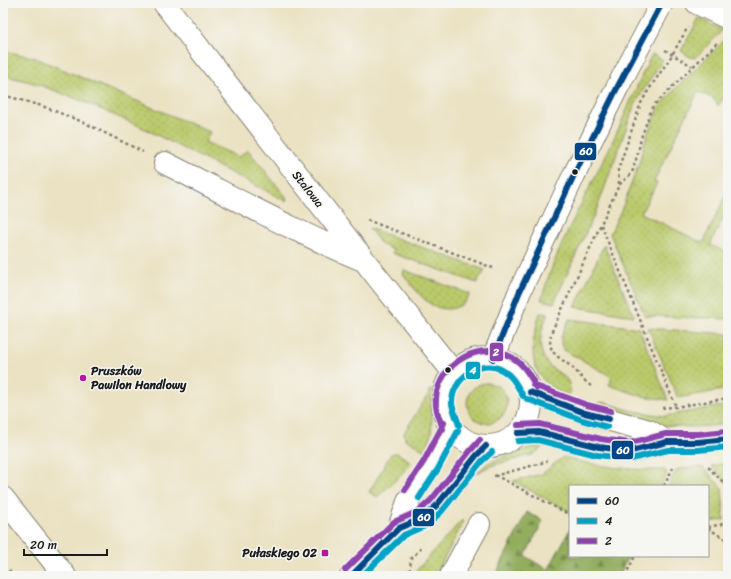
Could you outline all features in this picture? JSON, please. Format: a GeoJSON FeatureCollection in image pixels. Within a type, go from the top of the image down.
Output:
{"type":"FeatureCollection","features":[{"type":"Feature","properties":{"kind":"street","name":"Stalowa"},"geometry":{"type":"LineString","coordinates":[[164,3],[454,373]]}},
{"type":"Feature","properties":{"kind":"street"},"geometry":{"type":"LineString","coordinates":[[493,359],[519,293],[574,175],[617,88],[662,3]]}},
{"type":"Feature","properties":{"kind":"street"},"geometry":{"type":"LineString","coordinates":[[694,13],[724,18]]}},
{"type":"Feature","properties":{"kind":"street"},"geometry":{"type":"LineString","coordinates":[[165,163],[295,230],[365,261]]}},
{"type":"Feature","properties":{"kind":"street"},"geometry":{"type":"LineString","coordinates":[[485,358],[493,359],[510,364],[517,370],[527,384],[530,392],[530,414],[523,428],[507,442],[493,446],[479,446],[466,441],[451,427],[444,412],[444,395],[446,387],[454,373],[461,367],[468,362],[485,358]]}},
{"type":"Feature","properties":{"kind":"street"},"geometry":{"type":"LineString","coordinates":[[530,392],[585,413],[639,428],[667,442]]}},
{"type":"Feature","properties":{"kind":"street"},"geometry":{"type":"LineString","coordinates":[[399,528],[409,499],[431,464],[451,427]]}},
{"type":"Feature","properties":{"kind":"street"},"geometry":{"type":"LineString","coordinates":[[518,433],[539,432],[599,447],[631,451],[667,442],[698,442],[728,439]]}},
{"type":"Feature","properties":{"kind":"street"},"geometry":{"type":"LineString","coordinates":[[351,576],[399,528],[423,518],[437,505],[476,456],[486,446]]}},
{"type":"Feature","properties":{"kind":"street"},"geometry":{"type":"LineString","coordinates":[[3,498],[65,576]]}},
{"type":"Feature","properties":{"kind":"street"},"geometry":{"type":"LineString","coordinates":[[451,576],[479,524]]}},
{"type":"Feature","properties":{"kind":"path"},"geometry":{"type":"LineString","coordinates":[[619,185],[618,170],[641,103],[672,55],[694,13]]}},
{"type":"Feature","properties":{"kind":"path"},"geometry":{"type":"LineString","coordinates":[[586,382],[573,368],[557,357],[553,352],[550,336],[619,185],[632,173],[641,138],[654,105],[692,66],[724,18]]}},
{"type":"Feature","properties":{"kind":"path"},"geometry":{"type":"LineString","coordinates":[[662,49],[692,66]]}},
{"type":"Feature","properties":{"kind":"path"},"geometry":{"type":"LineString","coordinates":[[3,95],[42,106],[83,122],[165,163]]}},
{"type":"Feature","properties":{"kind":"path"},"geometry":{"type":"LineString","coordinates":[[360,219],[493,268]]}},
{"type":"Feature","properties":{"kind":"path"},"geometry":{"type":"LineString","coordinates":[[601,225],[676,407],[728,398]]}},
{"type":"Feature","properties":{"kind":"path"},"geometry":{"type":"LineString","coordinates":[[489,478],[551,459]]}},
{"type":"Feature","properties":{"kind":"path"},"geometry":{"type":"LineString","coordinates":[[703,463],[726,485],[728,508]]}},
{"type":"Feature","properties":{"kind":"path"},"geometry":{"type":"LineString","coordinates":[[664,485],[675,464]]}},
{"type":"Feature","properties":{"kind":"path"},"geometry":{"type":"LineString","coordinates":[[495,475],[569,514]]}},
{"type":"Feature","properties":{"kind":"path"},"geometry":{"type":"LineString","coordinates":[[709,527],[728,523]]}},
{"type":"Feature","properties":{"kind":"path"},"geometry":{"type":"LineString","coordinates":[[709,528],[728,541]]}},
{"type":"Feature","properties":{"kind":"path"},"geometry":{"type":"LineString","coordinates":[[406,576],[410,569],[411,559],[423,546]]}},
{"type":"Feature","properties":{"kind":"path"},"geometry":{"type":"LineString","coordinates":[[625,576],[634,557]]}},
{"type":"Feature","properties":{"kind":"path"},"geometry":{"type":"LineString","coordinates":[[4,576],[12,569]]}},
{"type":"Feature","properties":{"kind":"green space"},"geometry":{"type":"Polygon","coordinates":[[[699,18],[723,30],[695,58],[690,57],[681,51],[699,18]]]}},
{"type":"Feature","properties":{"kind":"green space"},"geometry":{"type":"Polygon","coordinates":[[[728,34],[728,91],[718,106],[714,99],[698,92],[654,181],[657,183],[641,213],[703,243],[728,190],[728,208],[710,245],[728,253],[728,319],[645,316],[610,234],[623,206],[638,166],[648,132],[660,106],[722,43],[728,34]]]}},
{"type":"Feature","properties":{"kind":"green space"},"geometry":{"type":"Polygon","coordinates":[[[3,51],[33,57],[210,132],[205,142],[239,157],[248,150],[287,198],[286,201],[139,126],[82,101],[37,84],[3,75],[3,51]]]}},
{"type":"Feature","properties":{"kind":"green space"},"geometry":{"type":"Polygon","coordinates":[[[652,54],[663,60],[642,92],[633,109],[598,206],[554,303],[541,300],[562,242],[614,139],[652,54]]]}},
{"type":"Feature","properties":{"kind":"green space"},"geometry":{"type":"Polygon","coordinates":[[[369,228],[485,270],[477,283],[392,253],[393,250],[381,244],[369,228]]]}},
{"type":"Feature","properties":{"kind":"green space"},"geometry":{"type":"Polygon","coordinates":[[[604,245],[634,316],[575,307],[604,245]]]}},
{"type":"Feature","properties":{"kind":"green space"},"geometry":{"type":"Polygon","coordinates":[[[404,270],[470,294],[469,297],[461,305],[454,308],[445,309],[430,304],[418,293],[403,274],[404,270]]]}},
{"type":"Feature","properties":{"kind":"green space"},"geometry":{"type":"Polygon","coordinates":[[[540,313],[548,314],[540,341],[543,355],[551,367],[563,375],[568,381],[570,390],[569,396],[555,389],[545,381],[538,372],[534,362],[534,339],[540,313]]]}},
{"type":"Feature","properties":{"kind":"green space"},"geometry":{"type":"Polygon","coordinates":[[[569,319],[639,328],[668,400],[641,396],[609,385],[611,378],[607,374],[564,350],[561,338],[569,319]]]}},
{"type":"Feature","properties":{"kind":"green space"},"geometry":{"type":"Polygon","coordinates":[[[648,328],[728,334],[728,389],[678,398],[648,328]]]}},
{"type":"Feature","properties":{"kind":"green space"},"geometry":{"type":"Polygon","coordinates":[[[491,383],[498,386],[504,392],[507,403],[506,411],[498,420],[491,423],[483,423],[476,420],[468,411],[467,399],[470,392],[479,384],[491,383]]]}},
{"type":"Feature","properties":{"kind":"green space"},"geometry":{"type":"Polygon","coordinates":[[[432,388],[432,428],[425,451],[405,439],[404,433],[432,388]]]}},
{"type":"Feature","properties":{"kind":"green space"},"geometry":{"type":"Polygon","coordinates":[[[603,402],[629,410],[664,416],[728,405],[728,424],[687,427],[654,424],[629,418],[596,407],[598,403],[603,402]]]}},
{"type":"Feature","properties":{"kind":"green space"},"geometry":{"type":"Polygon","coordinates":[[[531,447],[543,447],[532,455],[490,466],[475,474],[488,463],[531,447]]]}},
{"type":"Feature","properties":{"kind":"green space"},"geometry":{"type":"Polygon","coordinates":[[[397,453],[411,462],[398,478],[377,497],[369,492],[391,454],[397,453]]]}},
{"type":"Feature","properties":{"kind":"green space"},"geometry":{"type":"Polygon","coordinates":[[[563,457],[614,467],[665,470],[667,474],[662,485],[569,485],[569,511],[513,481],[542,474],[563,457]]]}},
{"type":"Feature","properties":{"kind":"green space"},"geometry":{"type":"Polygon","coordinates":[[[728,463],[728,484],[711,466],[728,463]]]}},
{"type":"Feature","properties":{"kind":"green space"},"geometry":{"type":"Polygon","coordinates":[[[703,467],[722,488],[724,520],[709,522],[709,485],[669,485],[677,469],[703,467]]]}},
{"type":"Feature","properties":{"kind":"green space"},"geometry":{"type":"Polygon","coordinates":[[[527,512],[543,521],[525,556],[548,570],[569,531],[569,557],[628,557],[619,576],[495,576],[527,512]]]}},
{"type":"Feature","properties":{"kind":"green space"},"geometry":{"type":"Polygon","coordinates":[[[462,520],[463,523],[435,576],[413,576],[416,571],[462,520]]]}},
{"type":"Feature","properties":{"kind":"transit line","name":"60"},"geometry":{"type":"LineString","coordinates":[[493,359],[519,293],[574,175],[617,88],[662,3]]}},
{"type":"Feature","properties":{"kind":"transit line","name":"2"},"geometry":{"type":"LineString","coordinates":[[443,429],[436,406],[437,393],[441,381],[448,370],[458,361],[469,355],[494,351],[507,355],[521,364],[537,388]]}},
{"type":"Feature","properties":{"kind":"transit line","name":"4"},"geometry":{"type":"LineString","coordinates":[[459,425],[453,409],[453,395],[461,380],[476,369],[493,367],[506,372],[517,385],[523,396]]}},
{"type":"Feature","properties":{"kind":"transit line","name":"2"},"geometry":{"type":"LineString","coordinates":[[533,385],[587,405],[611,411]]}},
{"type":"Feature","properties":{"kind":"transit line","name":"60"},"geometry":{"type":"LineString","coordinates":[[530,392],[585,413],[609,419]]}},
{"type":"Feature","properties":{"kind":"transit line","name":"4"},"geometry":{"type":"LineString","coordinates":[[527,399],[582,420],[607,427]]}},
{"type":"Feature","properties":{"kind":"transit line","name":"2"},"geometry":{"type":"LineString","coordinates":[[405,490],[424,461],[444,423]]}},
{"type":"Feature","properties":{"kind":"transit line","name":"2"},"geometry":{"type":"LineString","coordinates":[[518,425],[540,424],[601,439],[630,443],[666,434],[698,434],[727,431]]}},
{"type":"Feature","properties":{"kind":"transit line","name":"4"},"geometry":{"type":"LineString","coordinates":[[419,498],[438,469],[458,431]]}},
{"type":"Feature","properties":{"kind":"transit line","name":"60"},"geometry":{"type":"LineString","coordinates":[[518,433],[539,432],[599,447],[631,451],[667,442],[698,442],[728,439]]}},
{"type":"Feature","properties":{"kind":"transit line","name":"2"},"geometry":{"type":"LineString","coordinates":[[345,570],[394,522],[419,511],[431,500],[480,440]]}},
{"type":"Feature","properties":{"kind":"transit line","name":"4"},"geometry":{"type":"LineString","coordinates":[[518,441],[538,440],[597,455],[631,459],[668,450],[698,450],[728,447]]}},
{"type":"Feature","properties":{"kind":"transit line","name":"60"},"geometry":{"type":"LineString","coordinates":[[351,576],[399,528],[423,518],[437,505],[476,456],[486,446]]}},
{"type":"Feature","properties":{"kind":"transit line","name":"4"},"geometry":{"type":"LineString","coordinates":[[362,576],[404,535],[427,525],[442,511],[482,461],[492,452]]}},
{"type":"Feature","properties":{"kind":"place","name":"Pruszków Pawilon Handlowy"},"geometry":{"type":"Point","coordinates":[83,378]}},
{"type":"Feature","properties":{"kind":"place","name":"Pułaskiego 02"},"geometry":{"type":"Point","coordinates":[325,553]}}]}
